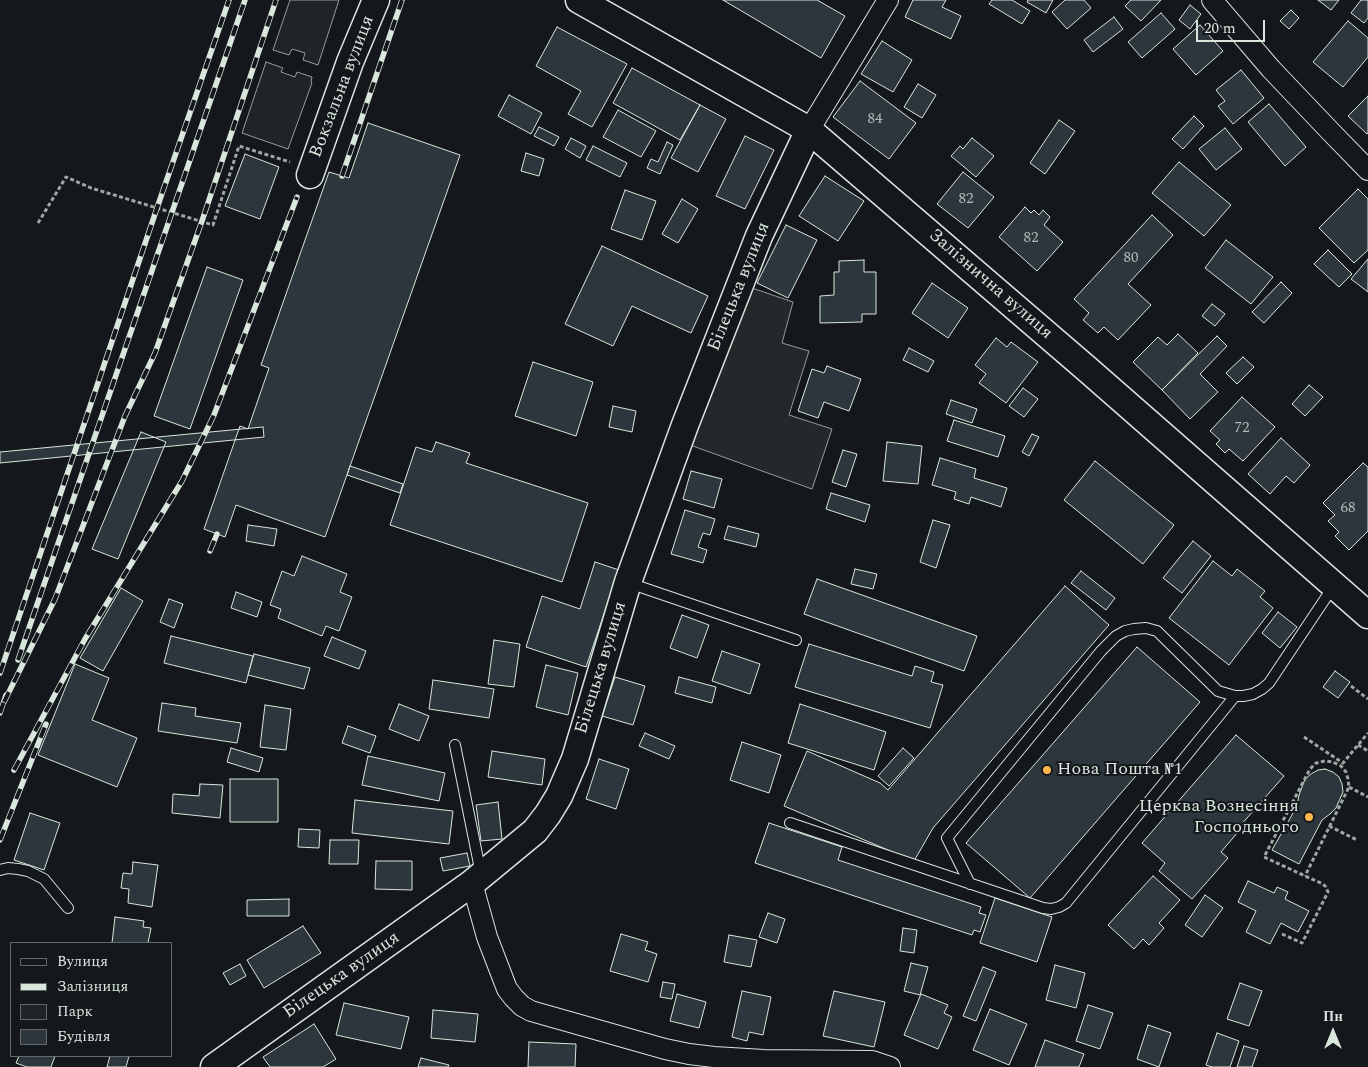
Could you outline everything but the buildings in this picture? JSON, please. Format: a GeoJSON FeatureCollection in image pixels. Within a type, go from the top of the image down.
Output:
{"type":"FeatureCollection","features":[{"type":"Feature","properties":{"kind":"street","name":"Вокзальна вулиця"},"geometry":{"type":"LineString","coordinates":[[311,172],[350,62],[376,0]]}},
{"type":"Feature","properties":{"kind":"street","name":"Залізнична вулиця"},"geometry":{"type":"LineString","coordinates":[[580,0],[809,130],[1079,362],[1368,615]]}},
{"type":"Feature","properties":{"kind":"street"},"geometry":{"type":"LineString","coordinates":[[809,130],[888,0]]}},
{"type":"Feature","properties":{"kind":"street"},"geometry":{"type":"LineString","coordinates":[[1212,0],[1272,69],[1368,170]]}},
{"type":"Feature","properties":{"kind":"street","name":"Білецька вулиця"},"geometry":{"type":"LineString","coordinates":[[214,1067],[477,879],[535,831],[559,796],[575,759],[628,582],[685,425],[756,245],[809,130]]}},
{"type":"Feature","properties":{"kind":"street"},"geometry":{"type":"LineString","coordinates":[[477,879],[487,937],[507,989],[522,1006],[531,1011],[689,1054],[764,1060],[872,1061],[890,1067]]}},
{"type":"Feature","properties":{"kind":"lane"},"geometry":{"type":"LineString","coordinates":[[628,582],[796,640]]}},
{"type":"Feature","properties":{"kind":"lane"},"geometry":{"type":"LineString","coordinates":[[970,884],[947,838],[1101,651],[1116,636],[1134,629],[1146,628],[1157,632],[1218,692],[1234,696],[1253,694],[1270,683],[1334,585]]}},
{"type":"Feature","properties":{"kind":"lane"},"geometry":{"type":"LineString","coordinates":[[790,823],[1043,908],[1059,907],[1066,903],[1234,696]]}},
{"type":"Feature","properties":{"kind":"lane"},"geometry":{"type":"LineString","coordinates":[[456,745],[477,879]]}},
{"type":"Feature","properties":{"kind":"lane"},"geometry":{"type":"LineString","coordinates":[[0,870],[8,868],[28,871],[44,879],[68,908]]}},
{"type":"Feature","properties":{"kind":"path"},"geometry":{"type":"LineString","coordinates":[[38,223],[66,177],[91,188],[213,225],[239,146],[311,172]]}},
{"type":"Feature","properties":{"kind":"path"},"geometry":{"type":"LineString","coordinates":[[1351,686],[1368,699]]}},
{"type":"Feature","properties":{"kind":"path"},"geometry":{"type":"LineString","coordinates":[[1342,765],[1368,733]]}},
{"type":"Feature","properties":{"kind":"path"},"geometry":{"type":"LineString","coordinates":[[1304,737],[1342,765],[1346,772],[1349,787],[1305,876]]}},
{"type":"Feature","properties":{"kind":"path"},"geometry":{"type":"LineString","coordinates":[[1358,745],[1368,751]]}},
{"type":"Feature","properties":{"kind":"path"},"geometry":{"type":"LineString","coordinates":[[1282,934],[1302,943],[1328,892],[1323,884],[1264,857],[1310,769],[1316,763],[1325,761],[1342,765]]}},
{"type":"Feature","properties":{"kind":"path"},"geometry":{"type":"LineString","coordinates":[[1349,787],[1368,797]]}},
{"type":"Feature","properties":{"kind":"path"},"geometry":{"type":"LineString","coordinates":[[1329,826],[1357,840]]}},
{"type":"Feature","properties":{"kind":"green space"},"geometry":{"type":"Polygon","coordinates":[[[290,0],[339,0],[318,65],[303,60],[305,53],[292,49],[289,55],[273,50],[290,0]]]}},
{"type":"Feature","properties":{"kind":"green space"},"geometry":{"type":"Polygon","coordinates":[[[266,62],[283,68],[281,72],[295,77],[297,72],[312,77],[312,83],[288,149],[242,133],[266,62]]]}},
{"type":"Feature","properties":{"kind":"shaded area"},"geometry":{"type":"Polygon","coordinates":[[[752,288],[793,302],[782,343],[809,351],[789,415],[832,429],[812,489],[690,445],[752,288]]]}},
{"type":"Feature","properties":{"kind":"railway"},"geometry":{"type":"LineString","coordinates":[[0,673],[229,0]]}},
{"type":"Feature","properties":{"kind":"railway"},"geometry":{"type":"LineString","coordinates":[[18,660],[245,0]]}},
{"type":"Feature","properties":{"kind":"railway"},"geometry":{"type":"LineString","coordinates":[[4,702],[55,599],[125,416],[155,353],[202,221],[276,0]]}},
{"type":"Feature","properties":{"kind":"railway"},"geometry":{"type":"LineString","coordinates":[[342,176],[402,0]]}},
{"type":"Feature","properties":{"kind":"railway"},"geometry":{"type":"LineString","coordinates":[[14,770],[85,639],[182,481],[214,415],[297,197]]}},
{"type":"Feature","properties":{"kind":"railway"},"geometry":{"type":"LineString","coordinates":[[210,551],[217,534]]}},
{"type":"Feature","properties":{"kind":"railway"},"geometry":{"type":"LineString","coordinates":[[0,713],[6,695]]}},
{"type":"Feature","properties":{"kind":"railway"},"geometry":{"type":"LineString","coordinates":[[0,840],[46,724]]}},
{"type":"Feature","properties":{"kind":"place","name":"Нова Пошта №1"},"geometry":{"type":"Point","coordinates":[1047,770]}},
{"type":"Feature","properties":{"kind":"place","name":"Церква Вознесіння Господнього"},"geometry":{"type":"Point","coordinates":[1309,817]}}]}
